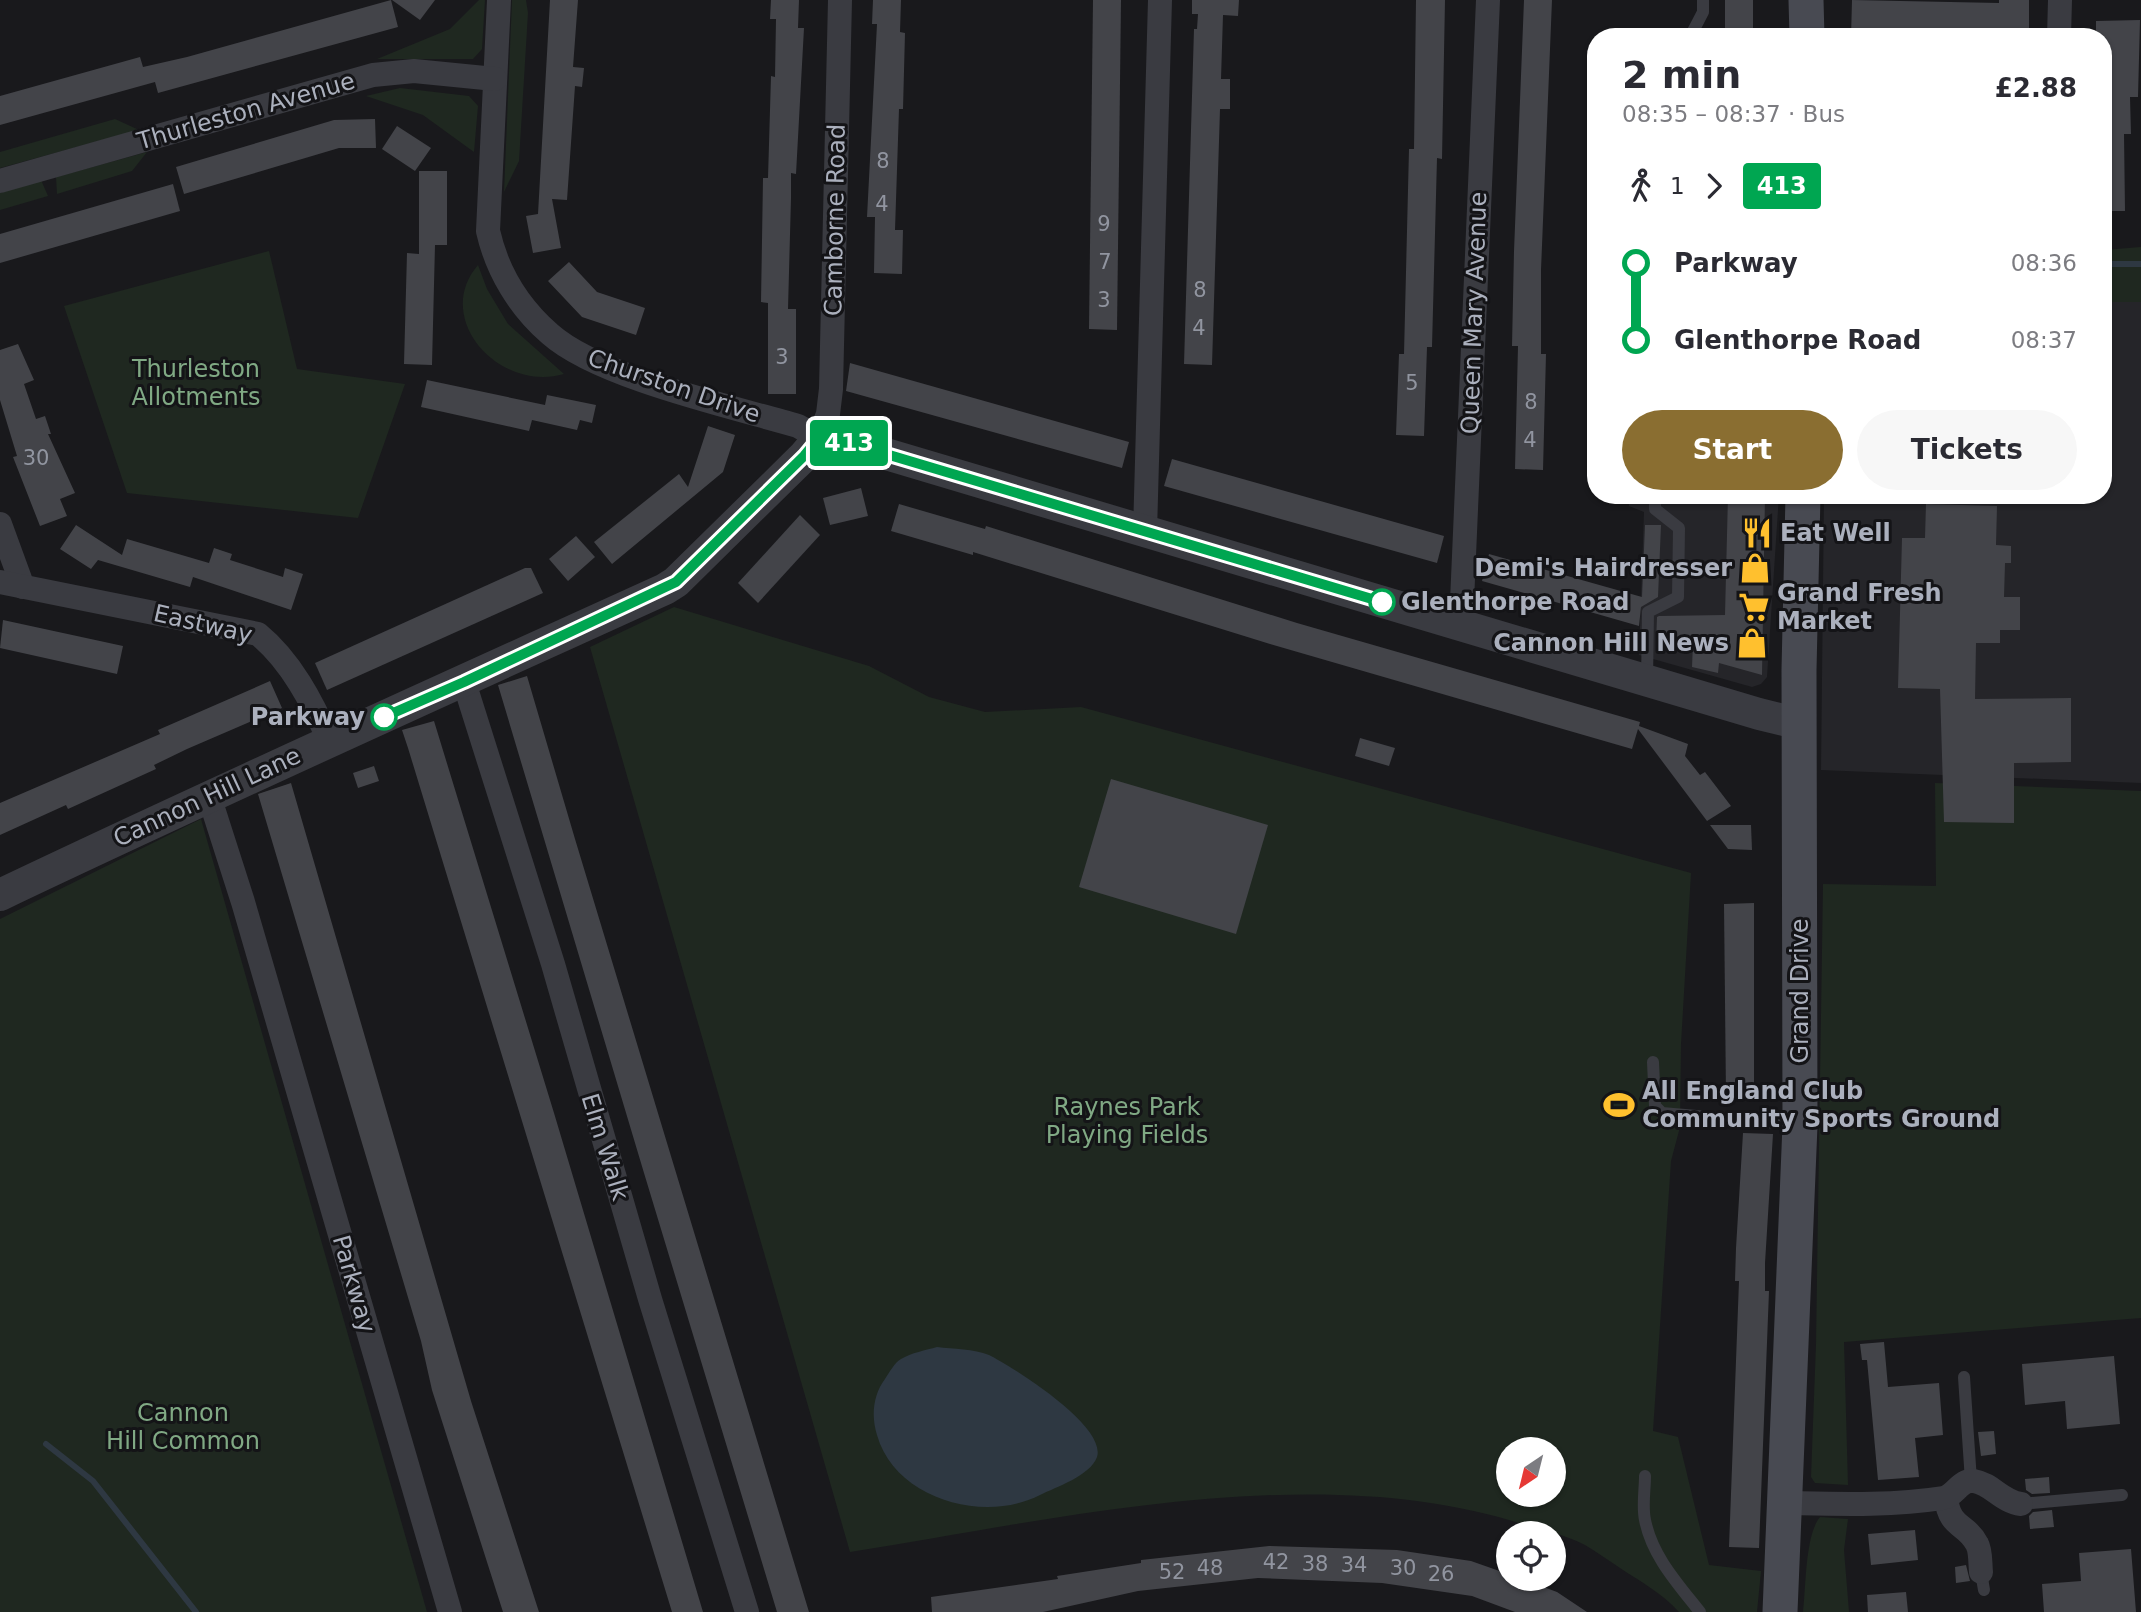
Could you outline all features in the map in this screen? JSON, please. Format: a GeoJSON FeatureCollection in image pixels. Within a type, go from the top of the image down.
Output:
{"type":"FeatureCollection","features":[{"type":"Feature","properties":{"kind":"main road"},"geometry":{"type":"LineString","coordinates":[[1806,0],[1807,28]]}},
{"type":"Feature","properties":{"kind":"main road","name":"Grand Drive"},"geometry":{"type":"LineString","coordinates":[[1780,1612],[1787,1503],[1800,1125],[1803,504]]}},
{"type":"Feature","properties":{"kind":"street","name":"Churston Drive"},"geometry":{"type":"LineString","coordinates":[[499,0],[488,231],[503,274],[533,317],[550,335],[574,352],[643,380],[798,426],[819,438]]}},
{"type":"Feature","properties":{"kind":"street","name":"Camborne Road"},"geometry":{"type":"LineString","coordinates":[[819,438],[828,414],[831,389],[840,0]]}},
{"type":"Feature","properties":{"kind":"street"},"geometry":{"type":"LineString","coordinates":[[1145,532],[1160,0]]}},
{"type":"Feature","properties":{"kind":"street","name":"Queen Mary Avenue"},"geometry":{"type":"LineString","coordinates":[[1461,625],[1488,0]]}},
{"type":"Feature","properties":{"kind":"street"},"geometry":{"type":"LineString","coordinates":[[2059,28],[2060,0]]}},
{"type":"Feature","properties":{"kind":"street","name":"Thurleston Avenue"},"geometry":{"type":"LineString","coordinates":[[0,181],[373,75],[414,71],[495,79]]}},
{"type":"Feature","properties":{"kind":"street"},"geometry":{"type":"LineString","coordinates":[[819,438],[839,440],[1647,681],[1800,724]]}},
{"type":"Feature","properties":{"kind":"street","name":"Cannon Hill Lane"},"geometry":{"type":"LineString","coordinates":[[0,895],[329,740],[464,682],[676,582],[819,438]]}},
{"type":"Feature","properties":{"kind":"street","name":"Eastway"},"geometry":{"type":"LineString","coordinates":[[0,524],[12,584],[258,634],[280,655],[304,691],[329,740]]}},
{"type":"Feature","properties":{"kind":"street","name":"Elm Walk"},"geometry":{"type":"LineString","coordinates":[[464,682],[553,964],[646,1286],[747,1612]]}},
{"type":"Feature","properties":{"kind":"street","name":"Parkway"},"geometry":{"type":"LineString","coordinates":[[209,796],[243,902],[450,1612]]}},
{"type":"Feature","properties":{"kind":"street"},"geometry":{"type":"LineString","coordinates":[[1787,1503],[1858,1504],[1946,1498],[1971,1480],[1982,1484],[2009,1503],[2021,1504]]}},
{"type":"Feature","properties":{"kind":"street"},"geometry":{"type":"LineString","coordinates":[[1946,1498],[1954,1523],[1970,1534],[1978,1546],[1982,1581]]}},
{"type":"Feature","properties":{"kind":"lane"},"geometry":{"type":"LineString","coordinates":[[1695,28],[1703,12],[1703,0]]}},
{"type":"Feature","properties":{"kind":"lane"},"geometry":{"type":"LineString","coordinates":[[1647,681],[1648,612],[1678,597],[1679,528],[1655,509],[1655,504]]}},
{"type":"Feature","properties":{"kind":"lane"},"geometry":{"type":"LineString","coordinates":[[1653,1062],[1655,1106],[1662,1113],[1800,1125]]}},
{"type":"Feature","properties":{"kind":"lane"},"geometry":{"type":"LineString","coordinates":[[1964,1377],[1971,1480]]}},
{"type":"Feature","properties":{"kind":"lane"},"geometry":{"type":"LineString","coordinates":[[1645,1476],[1644,1518],[1651,1541],[1667,1571],[1700,1612]]}},
{"type":"Feature","properties":{"kind":"lane"},"geometry":{"type":"LineString","coordinates":[[2021,1504],[2122,1496]]}},
{"type":"Feature","properties":{"kind":"shaded area"},"geometry":{"type":"Polygon","coordinates":[[[2141,279],[2141,783],[1821,770],[1824,504],[2112,504],[2112,280],[2141,279]]]}},
{"type":"Feature","properties":{"kind":"shaded area"},"geometry":{"type":"Polygon","coordinates":[[[1778,504],[1767,677],[1761,684],[1752,687],[1639,655],[1644,512],[1629,506],[1778,504]]]}},
{"type":"Feature","properties":{"kind":"shaded area"},"geometry":{"type":"Polygon","coordinates":[[[937,1347],[989,1355],[1056,1399],[1074,1414],[1096,1444],[1097,1457],[1093,1464],[1072,1480],[1040,1495],[1018,1503],[993,1507],[969,1506],[944,1500],[922,1490],[902,1475],[887,1457],[877,1435],[874,1420],[876,1399],[881,1385],[899,1360],[937,1347]]]}},
{"type":"Feature","properties":{"kind":"green space"},"geometry":{"type":"Polygon","coordinates":[[[479,0],[485,0],[482,49],[473,59],[377,59],[450,29],[479,0]]]}},
{"type":"Feature","properties":{"kind":"green space"},"geometry":{"type":"Polygon","coordinates":[[[512,0],[526,0],[528,13],[519,161],[504,192],[512,0]]]}},
{"type":"Feature","properties":{"kind":"green space"},"geometry":{"type":"Polygon","coordinates":[[[400,88],[469,96],[478,106],[474,152],[423,115],[366,96],[400,88]]]}},
{"type":"Feature","properties":{"kind":"green space"},"geometry":{"type":"Polygon","coordinates":[[[115,119],[139,130],[0,168],[0,152],[115,119]]]}},
{"type":"Feature","properties":{"kind":"green space"},"geometry":{"type":"Polygon","coordinates":[[[147,152],[132,171],[57,194],[56,177],[147,152]]]}},
{"type":"Feature","properties":{"kind":"green space"},"geometry":{"type":"Polygon","coordinates":[[[41,180],[48,196],[0,210],[0,193],[41,180]]]}},
{"type":"Feature","properties":{"kind":"green space"},"geometry":{"type":"Polygon","coordinates":[[[2141,247],[2141,302],[2112,302],[2112,249],[2141,247]]]}},
{"type":"Feature","properties":{"kind":"green space","name":"Thurleston Allotments"},"geometry":{"type":"Polygon","coordinates":[[[269,251],[297,369],[405,384],[358,518],[127,493],[64,306],[269,251]]]}},
{"type":"Feature","properties":{"kind":"green space"},"geometry":{"type":"Polygon","coordinates":[[[478,265],[487,289],[508,324],[564,374],[540,377],[517,372],[496,362],[479,346],[468,328],[463,307],[466,286],[478,265]]]}},
{"type":"Feature","properties":{"kind":"green space","name":"Raynes Park Playing Fields"},"geometry":{"type":"Polygon","coordinates":[[[674,607],[869,666],[929,697],[985,712],[1081,707],[1691,873],[1681,1044],[1680,1127],[1671,1161],[1653,1431],[1678,1437],[1709,1565],[1761,1571],[1757,1612],[1679,1612],[1651,1588],[1589,1548],[1566,1538],[1566,1521],[1509,1521],[1446,1505],[1362,1496],[1276,1495],[1189,1501],[1101,1511],[850,1552],[590,647],[674,607]]]}},
{"type":"Feature","properties":{"kind":"green space"},"geometry":{"type":"Polygon","coordinates":[[[1935,783],[2141,791],[2141,1318],[1844,1342],[1848,1485],[1815,1483],[1811,1477],[1816,1344],[1823,884],[1936,886],[1935,783]]]}},
{"type":"Feature","properties":{"kind":"green space","name":"Cannon Hill Common"},"geometry":{"type":"Polygon","coordinates":[[[201,819],[427,1612],[0,1612],[0,919],[201,819]]]}},
{"type":"Feature","properties":{"kind":"green space"},"geometry":{"type":"Polygon","coordinates":[[[1820,1517],[1848,1519],[1844,1550],[1849,1612],[1803,1612],[1811,1536],[1820,1517]]]}},
{"type":"Feature","properties":{"kind":"building"},"geometry":{"type":"Polygon","coordinates":[[[391,0],[398,27],[158,93],[155,82],[0,125],[0,96],[140,57],[143,67],[187,57],[391,0]]]}},
{"type":"Feature","properties":{"kind":"building"},"geometry":{"type":"Polygon","coordinates":[[[392,0],[435,0],[420,20],[392,0]]]}},
{"type":"Feature","properties":{"kind":"building"},"geometry":{"type":"Polygon","coordinates":[[[550,0],[578,0],[573,67],[584,68],[582,87],[575,86],[567,200],[552,199],[561,248],[533,253],[526,216],[538,214],[550,0]]]}},
{"type":"Feature","properties":{"kind":"building"},"geometry":{"type":"Polygon","coordinates":[[[771,0],[799,0],[798,28],[804,28],[796,174],[791,173],[788,309],[796,309],[796,394],[768,394],[768,303],[761,302],[763,178],[768,178],[771,76],[775,77],[776,19],[770,19],[771,0]]]}},
{"type":"Feature","properties":{"kind":"building"},"geometry":{"type":"Polygon","coordinates":[[[873,0],[901,0],[900,32],[905,33],[903,109],[899,109],[895,230],[903,230],[902,274],[874,273],[875,217],[867,217],[877,24],[872,24],[873,0]]]}},
{"type":"Feature","properties":{"kind":"building"},"geometry":{"type":"Polygon","coordinates":[[[1093,0],[1121,0],[1117,330],[1089,329],[1093,0]]]}},
{"type":"Feature","properties":{"kind":"building"},"geometry":{"type":"Polygon","coordinates":[[[1192,0],[1239,0],[1238,16],[1223,15],[1221,79],[1230,79],[1230,109],[1220,109],[1212,365],[1184,364],[1194,29],[1197,29],[1198,14],[1192,14],[1192,0]]]}},
{"type":"Feature","properties":{"kind":"building"},"geometry":{"type":"Polygon","coordinates":[[[1416,0],[1445,0],[1442,159],[1437,158],[1432,347],[1427,347],[1424,436],[1396,435],[1399,354],[1404,354],[1409,149],[1414,149],[1416,0]]]}},
{"type":"Feature","properties":{"kind":"building"},"geometry":{"type":"Polygon","coordinates":[[[1524,0],[1552,0],[1541,270],[1541,354],[1546,354],[1543,470],[1515,469],[1518,346],[1512,346],[1524,0]]]}},
{"type":"Feature","properties":{"kind":"building"},"geometry":{"type":"Polygon","coordinates":[[[1725,0],[1753,0],[1753,28],[1725,28],[1725,0]]]}},
{"type":"Feature","properties":{"kind":"building"},"geometry":{"type":"Polygon","coordinates":[[[1852,0],[1999,3],[1999,0],[2029,0],[2029,28],[1851,28],[1852,0]]]}},
{"type":"Feature","properties":{"kind":"building"},"geometry":{"type":"Polygon","coordinates":[[[2140,20],[2138,97],[2130,97],[2131,134],[2124,134],[2125,211],[2112,211],[2112,28],[2096,28],[2096,21],[2140,20]]]}},
{"type":"Feature","properties":{"kind":"building"},"geometry":{"type":"Polygon","coordinates":[[[375,119],[376,148],[339,148],[184,194],[176,167],[334,120],[375,119]]]}},
{"type":"Feature","properties":{"kind":"building"},"geometry":{"type":"Polygon","coordinates":[[[397,126],[431,148],[415,171],[382,149],[397,126]]]}},
{"type":"Feature","properties":{"kind":"building"},"geometry":{"type":"Polygon","coordinates":[[[419,171],[447,171],[447,245],[435,245],[432,365],[404,364],[407,253],[419,254],[419,171]]]}},
{"type":"Feature","properties":{"kind":"building"},"geometry":{"type":"Polygon","coordinates":[[[173,184],[180,211],[0,263],[0,234],[173,184]]]}},
{"type":"Feature","properties":{"kind":"building"},"geometry":{"type":"Polygon","coordinates":[[[569,262],[597,292],[645,308],[636,335],[582,317],[548,281],[569,262]]]}},
{"type":"Feature","properties":{"kind":"building"},"geometry":{"type":"Polygon","coordinates":[[[18,344],[34,380],[24,384],[36,419],[45,416],[51,434],[48,434],[75,493],[60,499],[67,516],[40,526],[13,457],[17,456],[0,400],[0,350],[18,344]]]}},
{"type":"Feature","properties":{"kind":"building"},"geometry":{"type":"Polygon","coordinates":[[[850,363],[1129,442],[1122,468],[846,391],[850,363]]]}},
{"type":"Feature","properties":{"kind":"building"},"geometry":{"type":"Polygon","coordinates":[[[427,380],[545,405],[547,395],[596,405],[592,423],[580,420],[577,430],[532,420],[529,431],[421,407],[427,380]]]}},
{"type":"Feature","properties":{"kind":"building"},"geometry":{"type":"Polygon","coordinates":[[[708,426],[735,435],[723,472],[612,564],[594,542],[679,474],[688,487],[708,426]]]}},
{"type":"Feature","properties":{"kind":"building"},"geometry":{"type":"Polygon","coordinates":[[[1172,459],[1444,536],[1437,563],[1164,486],[1172,459]]]}},
{"type":"Feature","properties":{"kind":"building"},"geometry":{"type":"Polygon","coordinates":[[[861,488],[868,516],[830,525],[823,498],[861,488]]]}},
{"type":"Feature","properties":{"kind":"building"},"geometry":{"type":"Polygon","coordinates":[[[899,504],[985,529],[986,526],[1297,623],[1640,722],[1639,726],[1688,744],[1685,756],[1700,775],[1705,772],[1731,806],[1707,821],[1638,729],[1632,749],[1270,644],[973,552],[973,555],[891,531],[899,504]]]}},
{"type":"Feature","properties":{"kind":"building"},"geometry":{"type":"Polygon","coordinates":[[[1728,504],[1765,504],[1762,675],[1719,663],[1718,673],[1692,667],[1693,643],[1656,644],[1659,616],[1725,615],[1728,504]]]}},
{"type":"Feature","properties":{"kind":"building"},"geometry":{"type":"Polygon","coordinates":[[[1926,504],[1997,506],[1996,545],[2011,546],[2011,563],[2005,563],[2004,597],[2020,597],[2020,630],[2000,630],[2000,643],[1976,643],[1975,699],[2071,698],[2071,762],[2014,763],[2014,823],[1944,822],[1940,689],[1898,688],[1902,538],[1925,538],[1926,504]]]}},
{"type":"Feature","properties":{"kind":"building"},"geometry":{"type":"Polygon","coordinates":[[[800,515],[820,535],[758,603],[738,583],[800,515]]]}},
{"type":"Feature","properties":{"kind":"building"},"geometry":{"type":"Polygon","coordinates":[[[76,525],[122,555],[127,539],[209,563],[214,548],[232,554],[230,560],[283,577],[285,568],[303,574],[291,610],[193,577],[190,587],[98,560],[91,569],[60,549],[76,525]]]}},
{"type":"Feature","properties":{"kind":"building"},"geometry":{"type":"Polygon","coordinates":[[[1645,525],[1661,525],[1658,597],[1641,607],[1639,626],[1482,581],[1489,554],[1642,597],[1645,525]]]}},
{"type":"Feature","properties":{"kind":"building"},"geometry":{"type":"Polygon","coordinates":[[[576,536],[595,557],[568,581],[549,559],[576,536]]]}},
{"type":"Feature","properties":{"kind":"building"},"geometry":{"type":"Polygon","coordinates":[[[525,568],[531,568],[543,593],[327,690],[315,663],[525,568]]]}},
{"type":"Feature","properties":{"kind":"building"},"geometry":{"type":"Polygon","coordinates":[[[3,620],[123,646],[117,674],[0,648],[3,620]]]}},
{"type":"Feature","properties":{"kind":"building"},"geometry":{"type":"Polygon","coordinates":[[[527,676],[809,1612],[777,1612],[644,1173],[498,685],[527,676]]]}},
{"type":"Feature","properties":{"kind":"building"},"geometry":{"type":"Polygon","coordinates":[[[270,681],[282,708],[187,749],[154,765],[156,769],[68,809],[66,805],[0,835],[0,803],[160,734],[158,730],[270,681]]]}},
{"type":"Feature","properties":{"kind":"building"},"geometry":{"type":"Polygon","coordinates":[[[434,721],[703,1612],[672,1612],[402,730],[434,721]]]}},
{"type":"Feature","properties":{"kind":"building"},"geometry":{"type":"Polygon","coordinates":[[[1360,738],[1395,748],[1389,766],[1355,756],[1360,738]]]}},
{"type":"Feature","properties":{"kind":"building"},"geometry":{"type":"Polygon","coordinates":[[[374,766],[379,781],[358,788],[353,773],[374,766]]]}},
{"type":"Feature","properties":{"kind":"building"},"geometry":{"type":"Polygon","coordinates":[[[1111,779],[1268,825],[1236,934],[1079,887],[1111,779]]]}},
{"type":"Feature","properties":{"kind":"building"},"geometry":{"type":"Polygon","coordinates":[[[291,783],[471,1401],[539,1612],[503,1612],[432,1390],[421,1341],[258,794],[291,783]]]}},
{"type":"Feature","properties":{"kind":"building"},"geometry":{"type":"Polygon","coordinates":[[[1710,825],[1751,825],[1752,850],[1728,849],[1710,825]]]}},
{"type":"Feature","properties":{"kind":"building"},"geometry":{"type":"Polygon","coordinates":[[[1754,903],[1754,1097],[1726,1096],[1724,904],[1754,903]]]}},
{"type":"Feature","properties":{"kind":"building"},"geometry":{"type":"Polygon","coordinates":[[[1743,1133],[1773,1134],[1765,1263],[1765,1291],[1769,1291],[1759,1548],[1729,1547],[1739,1281],[1735,1281],[1736,1248],[1743,1133]]]}},
{"type":"Feature","properties":{"kind":"building"},"geometry":{"type":"Polygon","coordinates":[[[1884,1342],[1888,1387],[1939,1383],[1943,1435],[1915,1438],[1919,1477],[1878,1480],[1867,1360],[1862,1360],[1860,1344],[1884,1342]]]}},
{"type":"Feature","properties":{"kind":"building"},"geometry":{"type":"Polygon","coordinates":[[[2114,1356],[2120,1424],[2067,1429],[2065,1401],[2025,1405],[2022,1364],[2114,1356]]]}},
{"type":"Feature","properties":{"kind":"building"},"geometry":{"type":"Polygon","coordinates":[[[1994,1431],[1996,1454],[1981,1456],[1978,1432],[1994,1431]]]}},
{"type":"Feature","properties":{"kind":"building"},"geometry":{"type":"Polygon","coordinates":[[[2049,1477],[2050,1493],[2032,1494],[2026,1490],[2025,1479],[2049,1477]]]}},
{"type":"Feature","properties":{"kind":"building"},"geometry":{"type":"Polygon","coordinates":[[[2052,1510],[2054,1527],[2030,1529],[2029,1516],[2033,1512],[2052,1510]]]}},
{"type":"Feature","properties":{"kind":"building"},"geometry":{"type":"Polygon","coordinates":[[[1915,1530],[1918,1560],[1871,1565],[1868,1534],[1915,1530]]]}},
{"type":"Feature","properties":{"kind":"building"},"geometry":{"type":"Polygon","coordinates":[[[1269,1546],[1397,1550],[1471,1561],[1496,1570],[1496,1591],[1554,1591],[1587,1612],[1515,1612],[1472,1596],[1382,1583],[1258,1578],[1138,1591],[1043,1612],[932,1612],[931,1597],[1058,1579],[1057,1576],[1141,1563],[1141,1560],[1269,1546]]]}},
{"type":"Feature","properties":{"kind":"building"},"geometry":{"type":"Polygon","coordinates":[[[2131,1549],[2136,1612],[2044,1612],[2042,1584],[2081,1581],[2079,1553],[2131,1549]]]}},
{"type":"Feature","properties":{"kind":"building"},"geometry":{"type":"Polygon","coordinates":[[[1966,1565],[1970,1581],[1956,1583],[1955,1567],[1966,1565]]]}},
{"type":"Feature","properties":{"kind":"building"},"geometry":{"type":"Polygon","coordinates":[[[1906,1592],[1908,1612],[1868,1612],[1867,1595],[1906,1592]]]}},
{"type":"Feature","properties":{"kind":"waterway"},"geometry":{"type":"LineString","coordinates":[[2112,264],[2141,264]]}},
{"type":"Feature","properties":{"kind":"waterway"},"geometry":{"type":"LineString","coordinates":[[46,1444],[93,1481],[196,1612]]}},
{"type":"Feature","properties":{"kind":"bus line","name":"413"},"geometry":{"type":"LineString","coordinates":[[384,717],[676,582],[819,438],[839,440],[1382,602]]}},
{"type":"Feature","properties":{"kind":"place","name":"Eat Well"},"geometry":{"type":"Point","coordinates":[1757,533]}},
{"type":"Feature","properties":{"kind":"place","name":"Demi's Hairdresser"},"geometry":{"type":"Point","coordinates":[1755,568]}},
{"type":"Feature","properties":{"kind":"place","name":"Glenthorpe Road"},"geometry":{"type":"Point","coordinates":[1382,602]}},
{"type":"Feature","properties":{"kind":"place","name":"Grand Fresh Market"},"geometry":{"type":"Point","coordinates":[1754,607]}},
{"type":"Feature","properties":{"kind":"place","name":"Cannon Hill News"},"geometry":{"type":"Point","coordinates":[1752,643]}},
{"type":"Feature","properties":{"kind":"place","name":"Parkway"},"geometry":{"type":"Point","coordinates":[384,717]}},
{"type":"Feature","properties":{"kind":"place","name":"All England Club Community Sports Ground"},"geometry":{"type":"Point","coordinates":[1619,1105]}}]}
